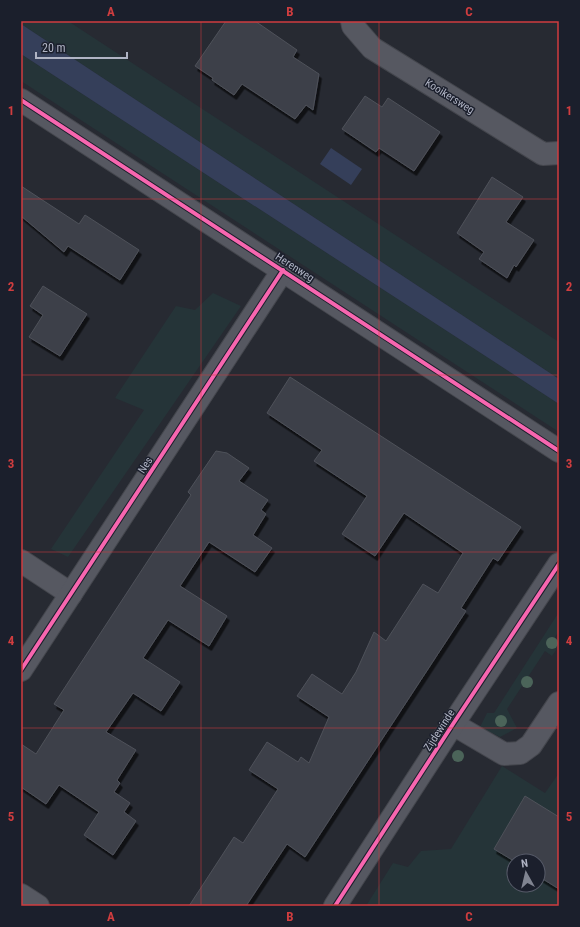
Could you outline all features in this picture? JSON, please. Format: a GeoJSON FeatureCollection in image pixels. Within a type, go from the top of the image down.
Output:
{"type":"FeatureCollection","features":[{"type":"Feature","properties":{"kind":"street","name":"Kooikersweg"},"geometry":{"type":"LineString","coordinates":[[352,21],[353,26],[372,48],[543,154],[559,153]]}},
{"type":"Feature","properties":{"kind":"street","name":"Herenweg"},"geometry":{"type":"LineString","coordinates":[[21,100],[559,451]]}},
{"type":"Feature","properties":{"kind":"street","name":"Nes"},"geometry":{"type":"LineString","coordinates":[[21,670],[283,270]]}},
{"type":"Feature","properties":{"kind":"street"},"geometry":{"type":"LineString","coordinates":[[21,561],[71,594]]}},
{"type":"Feature","properties":{"kind":"street","name":"Zijdewinde"},"geometry":{"type":"LineString","coordinates":[[335,906],[559,564]]}},
{"type":"Feature","properties":{"kind":"street","name":"Zijdewinde"},"geometry":{"type":"LineString","coordinates":[[453,724],[504,754],[520,752],[531,745],[559,703]]}},
{"type":"Feature","properties":{"kind":"street"},"geometry":{"type":"LineString","coordinates":[[21,895],[38,906]]}},
{"type":"Feature","properties":{"kind":"shaded area"},"geometry":{"type":"Polygon","coordinates":[[[21,21],[68,21],[559,342],[559,379],[21,24],[21,21]]]}},
{"type":"Feature","properties":{"kind":"shaded area"},"geometry":{"type":"Polygon","coordinates":[[[21,54],[559,404],[559,432],[21,81],[21,54]]]}},
{"type":"Feature","properties":{"kind":"shaded area"},"geometry":{"type":"Polygon","coordinates":[[[213,293],[241,306],[68,557],[51,549],[144,410],[115,398],[176,306],[195,310],[213,293]]]}},
{"type":"Feature","properties":{"kind":"shaded area"},"geometry":{"type":"Polygon","coordinates":[[[559,612],[559,631],[555,637],[559,646],[552,656],[545,651],[507,709],[517,728],[500,737],[480,727],[487,713],[494,713],[559,612]]]}},
{"type":"Feature","properties":{"kind":"shaded area"},"geometry":{"type":"Polygon","coordinates":[[[502,766],[545,793],[559,773],[559,906],[366,906],[393,863],[408,867],[421,851],[451,849],[502,766]]]}},
{"type":"Feature","properties":{"kind":"water"},"geometry":{"type":"Polygon","coordinates":[[[21,24],[559,379],[559,404],[21,54],[21,24]]]}},
{"type":"Feature","properties":{"kind":"water"},"geometry":{"type":"Polygon","coordinates":[[[331,148],[362,169],[351,185],[320,164],[331,148]]]}},
{"type":"Feature","properties":{"kind":"building"},"geometry":{"type":"Polygon","coordinates":[[[226,21],[255,21],[297,50],[293,57],[319,74],[313,110],[306,105],[295,119],[242,84],[234,95],[195,66],[226,21]]]}},
{"type":"Feature","properties":{"kind":"building"},"geometry":{"type":"Polygon","coordinates":[[[365,96],[382,107],[388,98],[440,132],[414,171],[379,148],[376,152],[342,129],[365,96]]]}},
{"type":"Feature","properties":{"kind":"building"},"geometry":{"type":"Polygon","coordinates":[[[492,177],[523,197],[506,222],[534,240],[516,267],[514,265],[507,278],[479,259],[484,252],[457,233],[492,177]]]}},
{"type":"Feature","properties":{"kind":"building"},"geometry":{"type":"Polygon","coordinates":[[[21,186],[79,224],[85,215],[139,250],[120,280],[68,246],[64,252],[21,216],[21,186]]]}},
{"type":"Feature","properties":{"kind":"building"},"geometry":{"type":"Polygon","coordinates":[[[43,286],[87,314],[60,356],[29,337],[43,315],[30,306],[43,286]]]}},
{"type":"Feature","properties":{"kind":"building"},"geometry":{"type":"Polygon","coordinates":[[[290,377],[521,527],[498,561],[493,558],[461,608],[466,611],[305,857],[287,844],[246,906],[189,906],[234,837],[243,843],[278,789],[249,770],[267,742],[298,762],[301,757],[309,763],[329,717],[297,696],[312,674],[342,694],[356,672],[374,632],[386,641],[423,584],[438,593],[463,553],[404,513],[375,556],[342,534],[367,496],[314,461],[322,450],[267,413],[290,377]]]}},
{"type":"Feature","properties":{"kind":"building"},"geometry":{"type":"Polygon","coordinates":[[[216,451],[227,453],[249,468],[239,481],[268,500],[261,510],[266,514],[253,535],[272,548],[255,572],[209,542],[180,586],[227,616],[209,646],[168,620],[143,658],[180,682],[161,711],[133,693],[106,732],[136,750],[117,780],[120,783],[114,792],[130,803],[124,812],[136,821],[113,855],[84,835],[99,812],[59,785],[46,804],[21,787],[21,744],[36,754],[64,710],[54,704],[191,495],[188,492],[216,451]]]}},
{"type":"Feature","properties":{"kind":"building"},"geometry":{"type":"Polygon","coordinates":[[[525,796],[559,817],[559,889],[546,881],[546,853],[506,853],[506,856],[494,849],[525,796]]]}},
{"type":"Feature","properties":{"kind":"cycle path"},"geometry":{"type":"LineString","coordinates":[[21,100],[559,451]]}},
{"type":"Feature","properties":{"kind":"cycle path"},"geometry":{"type":"LineString","coordinates":[[21,670],[283,270]]}},
{"type":"Feature","properties":{"kind":"cycle path"},"geometry":{"type":"LineString","coordinates":[[335,906],[559,564]]}}]}
